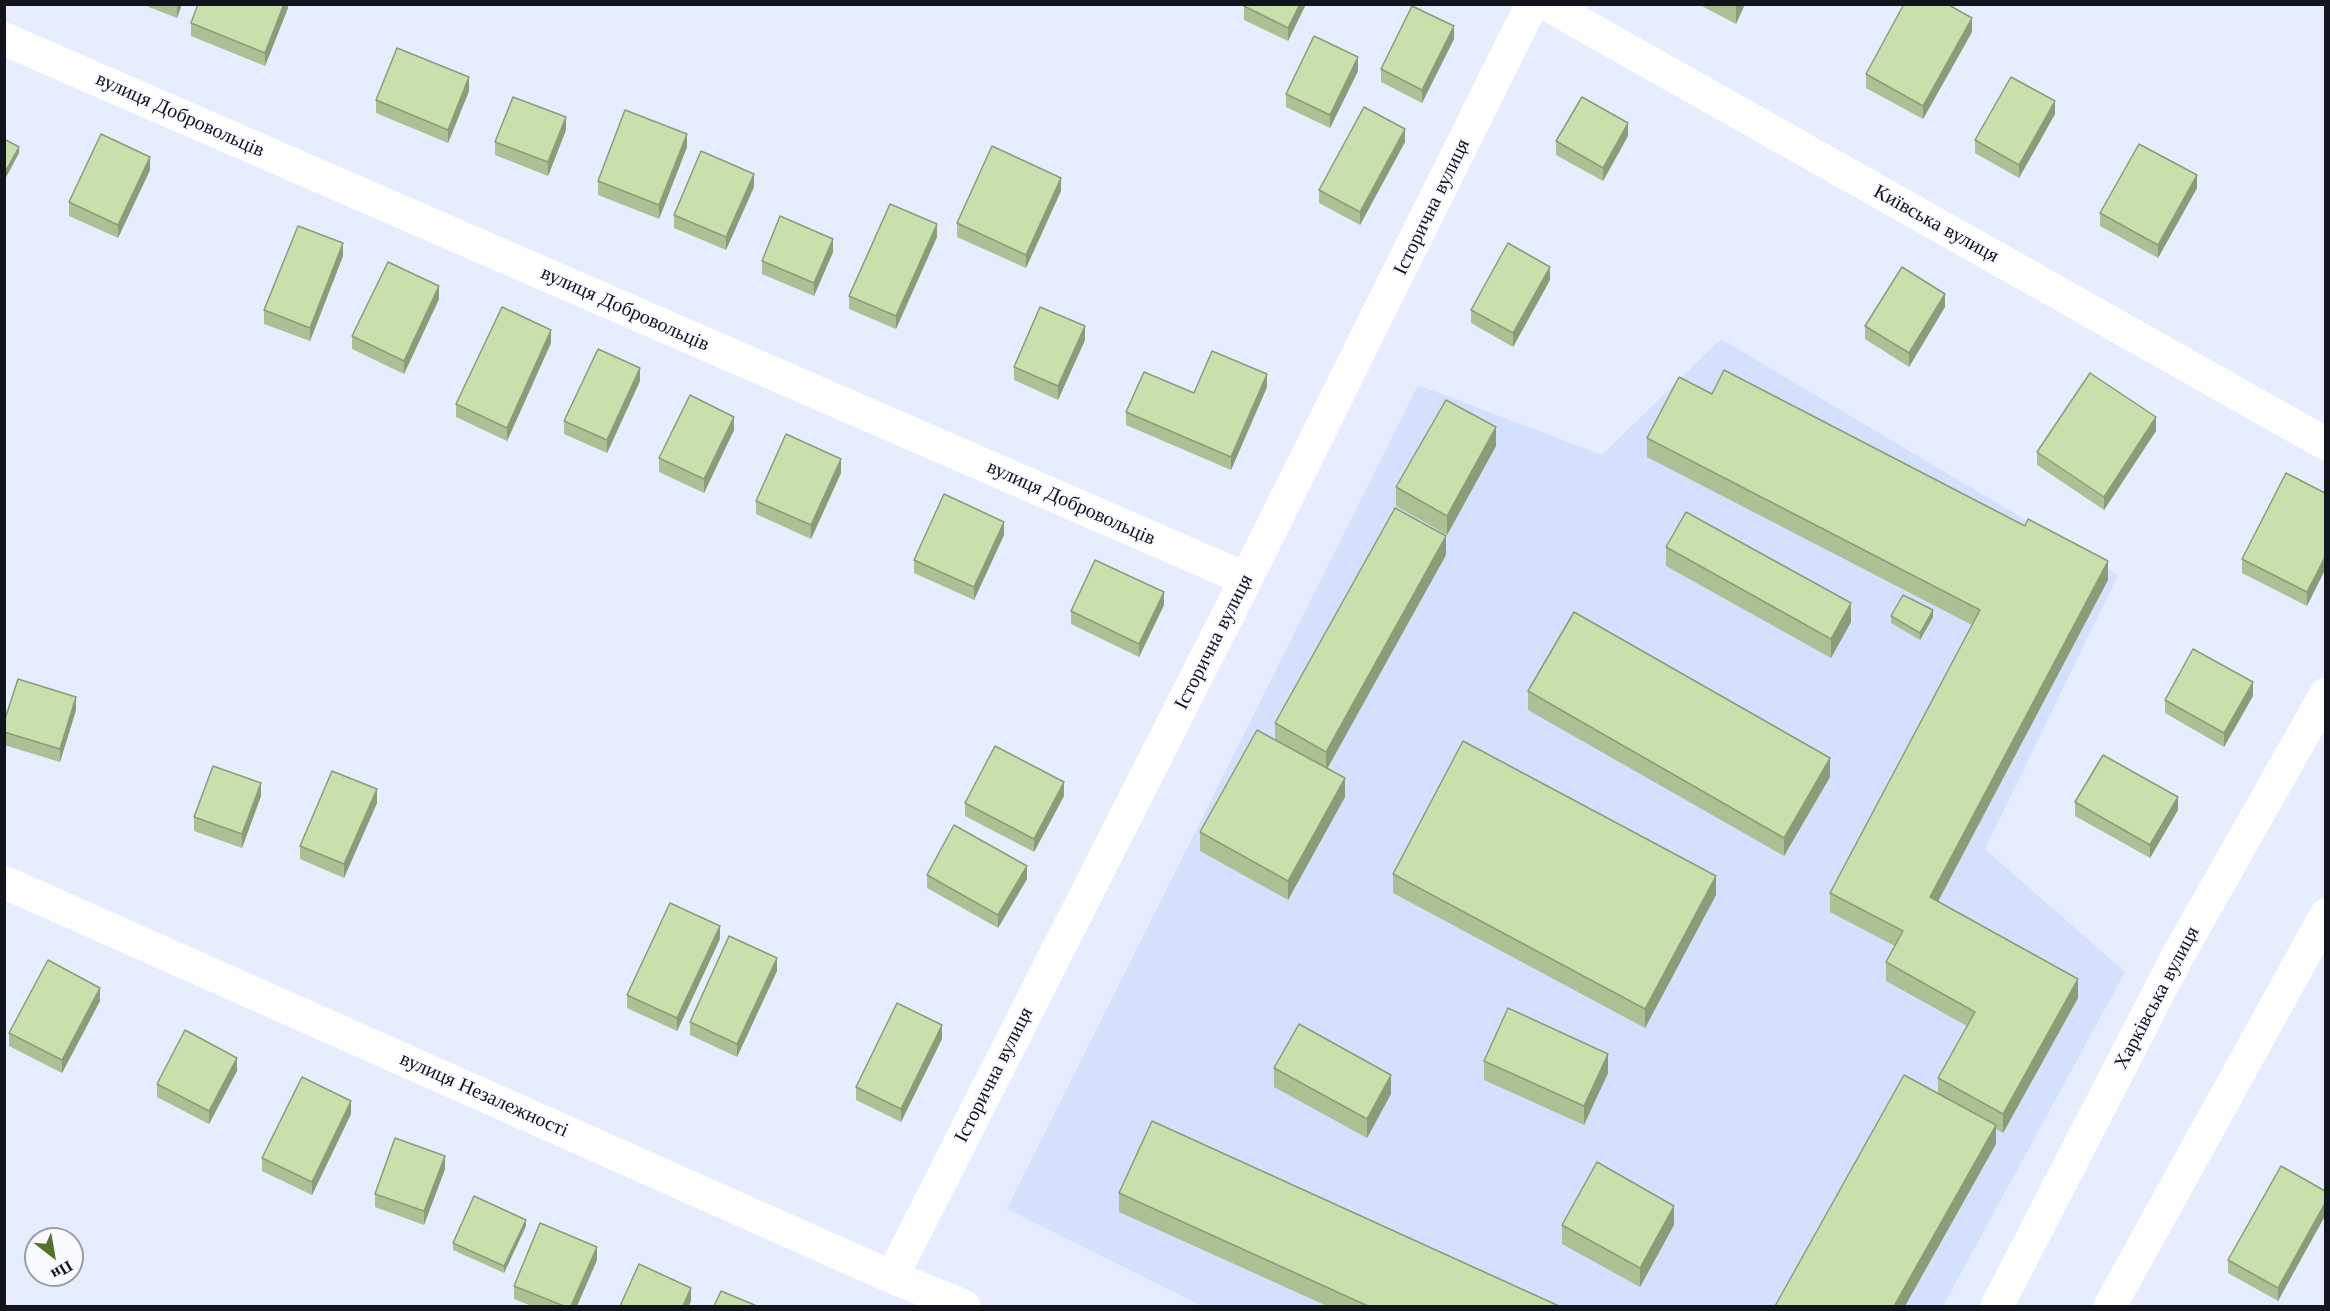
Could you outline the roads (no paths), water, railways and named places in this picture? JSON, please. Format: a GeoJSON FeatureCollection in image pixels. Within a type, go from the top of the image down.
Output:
{"type":"FeatureCollection","features":[{"type":"Feature","properties":{"kind":"street","name":"Історична вулиця"},"geometry":{"type":"LineString","coordinates":[[892,1277],[1246,579],[1532,4]]}},
{"type":"Feature","properties":{"kind":"street","name":"Київська вулиця"},"geometry":{"type":"LineString","coordinates":[[1546,4],[2325,444]]}},
{"type":"Feature","properties":{"kind":"street","name":"вулиця Добровольців"},"geometry":{"type":"LineString","coordinates":[[4,39],[1246,579]]}},
{"type":"Feature","properties":{"kind":"street","name":"Харківська вулиця"},"geometry":{"type":"LineString","coordinates":[[1997,1306],[2177,957],[2325,694]]}},
{"type":"Feature","properties":{"kind":"street","name":"вулиця Незалежності"},"geometry":{"type":"LineString","coordinates":[[4,882],[892,1277],[964,1306]]}},
{"type":"Feature","properties":{"kind":"street"},"geometry":{"type":"LineString","coordinates":[[2110,1306],[2325,915]]}}]}
